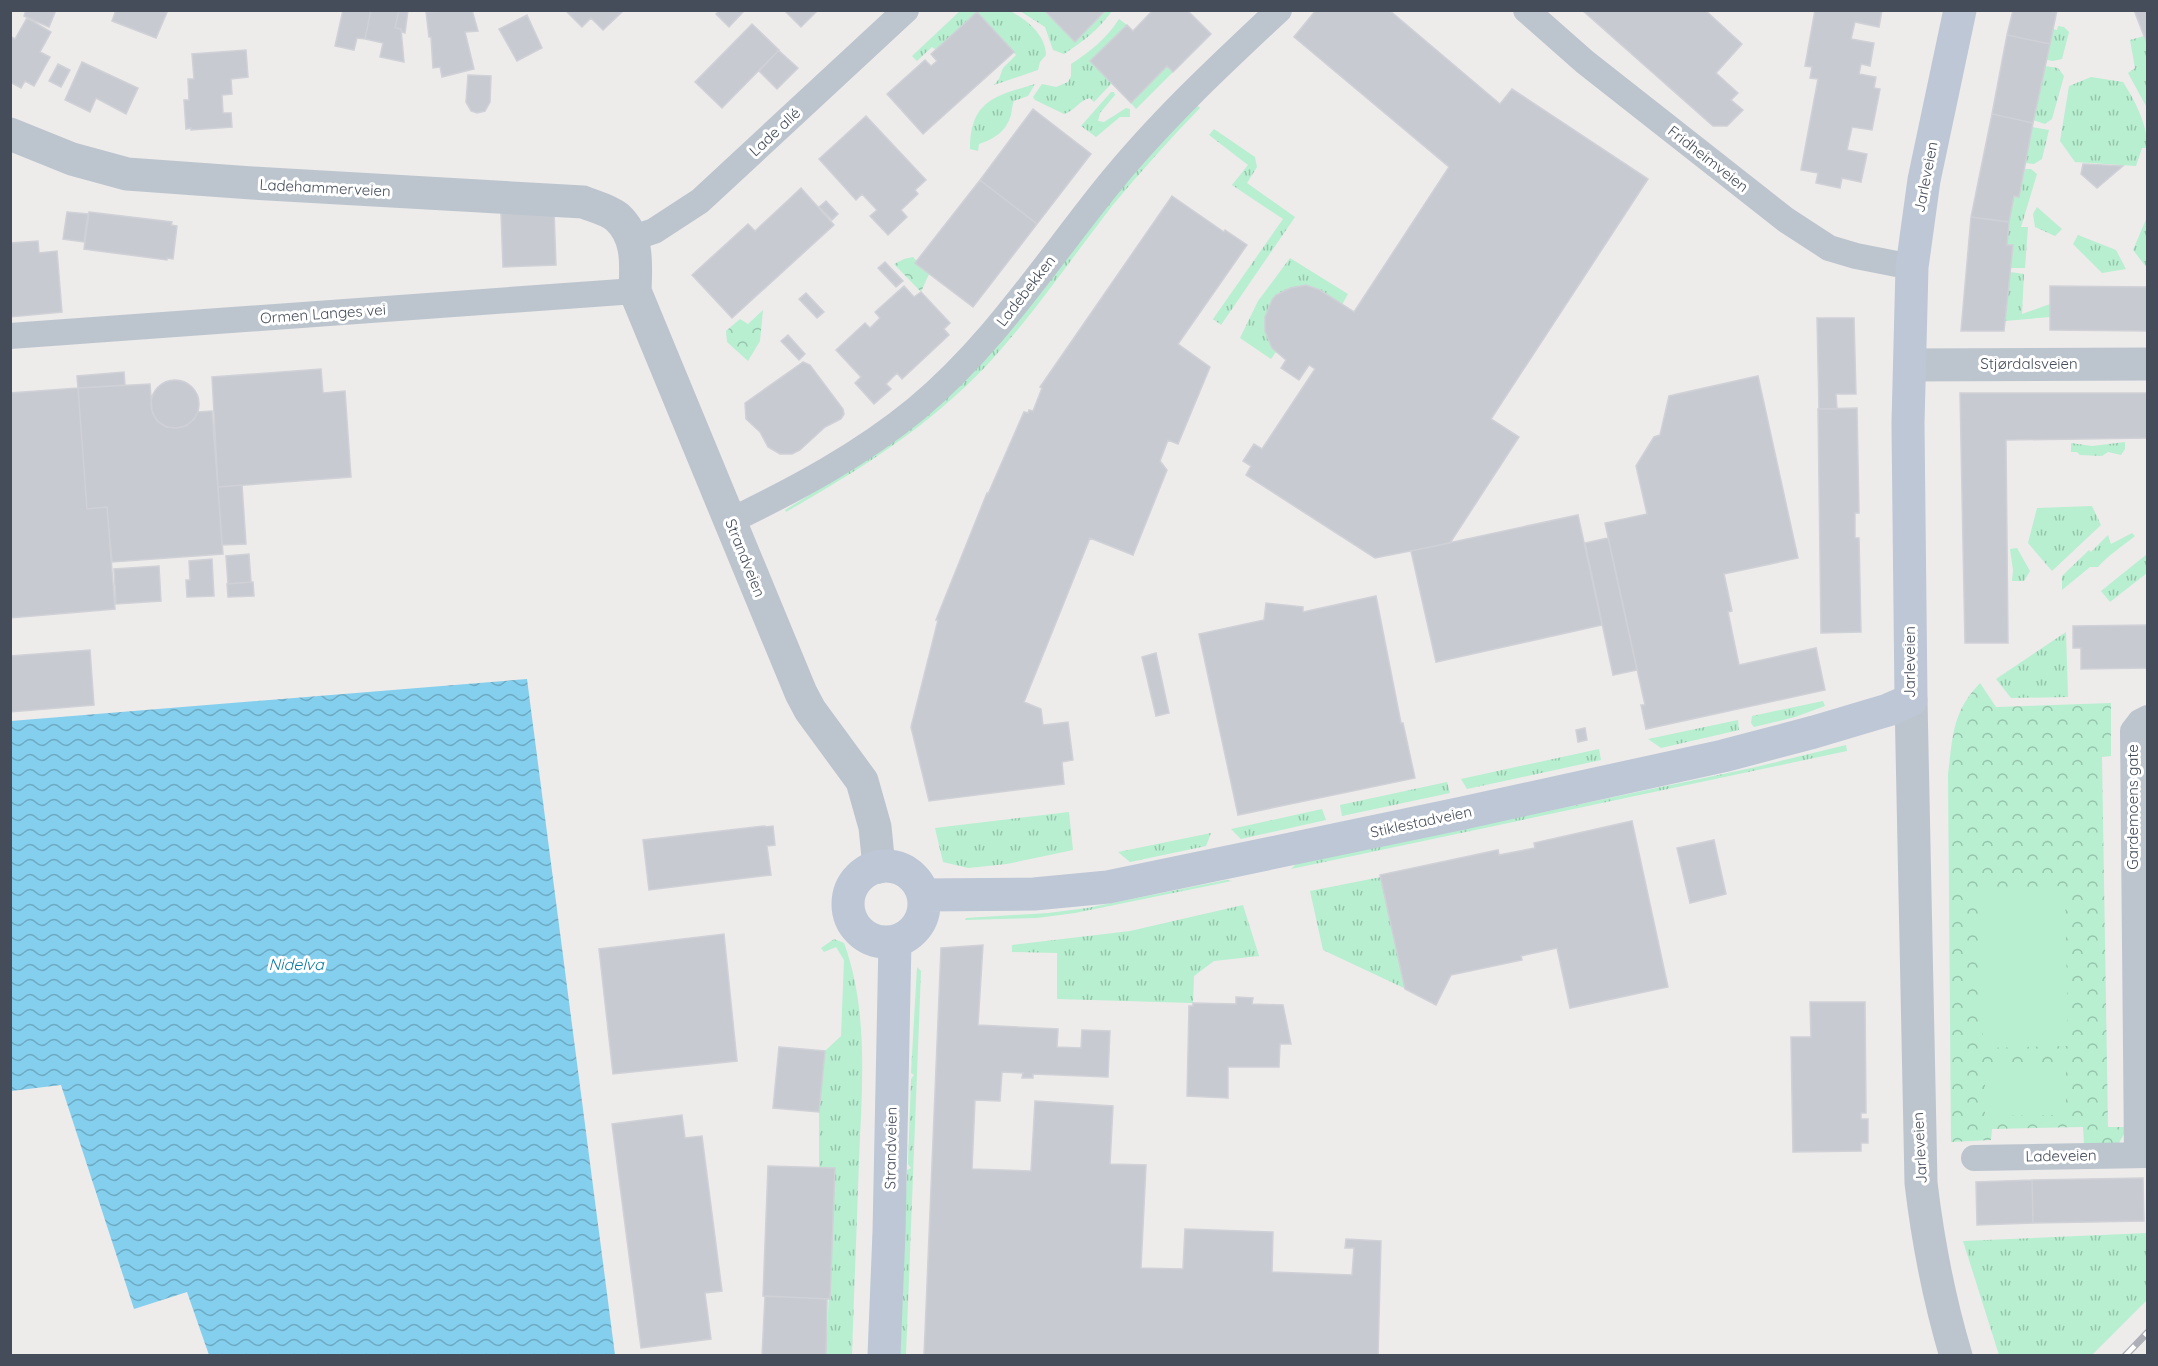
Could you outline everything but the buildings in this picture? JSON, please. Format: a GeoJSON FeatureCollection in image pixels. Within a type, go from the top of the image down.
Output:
{"type":"FeatureCollection","features":[{"type":"Feature","properties":{"kind":"main road","name":"Jarleveien"},"geometry":{"type":"LineString","coordinates":[[1911,700],[1912,267],[1924,180],[1960,10]]}},
{"type":"Feature","properties":{"kind":"main road","name":"Stiklestadveien"},"geometry":{"type":"LineString","coordinates":[[923,895],[1034,894],[1108,887],[1395,828],[1723,756],[1888,710],[1911,700]]}},
{"type":"Feature","properties":{"kind":"main road"},"geometry":{"type":"LineString","coordinates":[[887,866],[903,870],[916,881],[923,895],[923,915],[919,924],[912,932],[895,941],[875,941],[866,936],[858,930],[849,912],[849,895],[855,882],[866,872],[879,867],[887,866]]}},
{"type":"Feature","properties":{"kind":"main road","name":"Strandveien"},"geometry":{"type":"LineString","coordinates":[[884,1356],[895,941]]}},
{"type":"Feature","properties":{"kind":"street","name":"Lade allé"},"geometry":{"type":"LineString","coordinates":[[633,238],[654,231],[700,201],[906,10]]}},
{"type":"Feature","properties":{"kind":"street","name":"Ladebekken"},"geometry":{"type":"LineString","coordinates":[[730,521],[794,490],[866,446],[942,386],[983,346],[1009,315],[1145,140],[1279,10]]}},
{"type":"Feature","properties":{"kind":"street","name":"Fridheimveien"},"geometry":{"type":"LineString","coordinates":[[1526,10],[1585,62],[1786,220],[1829,248],[1912,267]]}},
{"type":"Feature","properties":{"kind":"street","name":"Ladehammerveien"},"geometry":{"type":"LineString","coordinates":[[10,134],[72,159],[127,174],[583,202],[617,216],[633,238]]}},
{"type":"Feature","properties":{"kind":"street","name":"Strandveien"},"geometry":{"type":"LineString","coordinates":[[633,238],[636,265],[634,291],[801,693],[810,710],[862,781],[875,827],[879,867]]}},
{"type":"Feature","properties":{"kind":"street","name":"Ormen Langes vei"},"geometry":{"type":"LineString","coordinates":[[10,336],[634,291]]}},
{"type":"Feature","properties":{"kind":"street","name":"Stjørdalsveien"},"geometry":{"type":"LineString","coordinates":[[1910,365],[2148,364]]}},
{"type":"Feature","properties":{"kind":"street","name":"Jarleveien"},"geometry":{"type":"LineString","coordinates":[[1911,700],[1921,1183],[1929,1246],[1944,1316],[1956,1356]]}},
{"type":"Feature","properties":{"kind":"street","name":"Gardemoens gate"},"geometry":{"type":"LineString","coordinates":[[2142,1155],[2133,731],[2140,722],[2148,718]]}},
{"type":"Feature","properties":{"kind":"street","name":"Ladeveien"},"geometry":{"type":"LineString","coordinates":[[1974,1158],[2142,1155]]}},
{"type":"Feature","properties":{"kind":"green space"},"geometry":{"type":"Polygon","coordinates":[[[961,10],[1010,11],[1022,18],[1034,28],[1043,41],[1046,55],[1040,62],[1038,70],[994,85],[1003,68],[1016,55],[977,12],[936,50],[932,47],[917,61],[912,56],[961,10]]]}},
{"type":"Feature","properties":{"kind":"green space"},"geometry":{"type":"Polygon","coordinates":[[[1020,11],[1044,11],[1075,41],[1106,11],[1112,11],[1090,35],[1064,54],[1053,50],[1045,27],[1020,11]]]}},
{"type":"Feature","properties":{"kind":"green space"},"geometry":{"type":"Polygon","coordinates":[[[1119,19],[1127,25],[1090,61],[1112,83],[1094,102],[1090,98],[1086,99],[1064,114],[1035,100],[1033,97],[1042,84],[1056,87],[1068,82],[1071,76],[1071,64],[1098,44],[1119,19]]]}},
{"type":"Feature","properties":{"kind":"green space"},"geometry":{"type":"Polygon","coordinates":[[[2058,26],[2064,27],[2069,32],[2062,59],[2047,60],[2053,29],[2057,30],[2058,26]]]}},
{"type":"Feature","properties":{"kind":"green space"},"geometry":{"type":"Polygon","coordinates":[[[2144,36],[2148,45],[2147,108],[2128,73],[2135,68],[2130,40],[2144,36]]]}},
{"type":"Feature","properties":{"kind":"green space"},"geometry":{"type":"Polygon","coordinates":[[[1167,66],[1173,72],[1136,109],[1131,103],[1167,66]]]}},
{"type":"Feature","properties":{"kind":"green space"},"geometry":{"type":"Polygon","coordinates":[[[2045,66],[2058,68],[2064,76],[2052,119],[2045,124],[2033,120],[2045,66]]]}},
{"type":"Feature","properties":{"kind":"green space"},"geometry":{"type":"Polygon","coordinates":[[[2091,77],[2123,82],[2136,105],[2143,122],[2147,148],[2142,148],[2136,166],[2075,162],[2060,141],[2069,86],[2091,77]]]}},
{"type":"Feature","properties":{"kind":"green space"},"geometry":{"type":"Polygon","coordinates":[[[1035,84],[1028,96],[1014,101],[1009,121],[1003,130],[990,140],[979,144],[978,151],[970,149],[975,120],[987,103],[1008,92],[1035,84]]]}},
{"type":"Feature","properties":{"kind":"green space"},"geometry":{"type":"Polygon","coordinates":[[[1111,92],[1115,95],[1100,113],[1098,121],[1104,122],[1126,108],[1130,109],[1130,117],[1120,117],[1096,137],[1081,126],[1111,92]]]}},
{"type":"Feature","properties":{"kind":"green space"},"geometry":{"type":"Polygon","coordinates":[[[1196,104],[1200,108],[1112,206],[1005,345],[965,387],[892,446],[786,512],[785,510],[856,466],[1108,203],[1196,104]]]}},
{"type":"Feature","properties":{"kind":"green space"},"geometry":{"type":"Polygon","coordinates":[[[2032,127],[2049,130],[2042,159],[2034,164],[2025,163],[2032,127]]]}},
{"type":"Feature","properties":{"kind":"green space"},"geometry":{"type":"Polygon","coordinates":[[[1214,129],[1255,157],[1257,167],[1247,183],[1295,217],[1221,325],[1213,319],[1283,219],[1232,185],[1248,165],[1209,135],[1214,129]]]}},
{"type":"Feature","properties":{"kind":"green space"},"geometry":{"type":"Polygon","coordinates":[[[2025,169],[2031,169],[2037,174],[2021,227],[2028,227],[2025,268],[2010,268],[2013,245],[2007,245],[2009,222],[2014,196],[2019,196],[2025,169]]]}},
{"type":"Feature","properties":{"kind":"green space"},"geometry":{"type":"Polygon","coordinates":[[[2037,207],[2062,229],[2055,236],[2035,227],[2033,214],[2037,207]]]}},
{"type":"Feature","properties":{"kind":"green space"},"geometry":{"type":"Polygon","coordinates":[[[2147,217],[2148,268],[2133,250],[2147,217]]]}},
{"type":"Feature","properties":{"kind":"green space"},"geometry":{"type":"Polygon","coordinates":[[[2078,235],[2116,250],[2126,269],[2102,273],[2073,244],[2078,235]]]}},
{"type":"Feature","properties":{"kind":"green space"},"geometry":{"type":"Polygon","coordinates":[[[913,257],[929,274],[921,292],[894,264],[913,257]]]}},
{"type":"Feature","properties":{"kind":"green space"},"geometry":{"type":"Polygon","coordinates":[[[1290,258],[1348,294],[1339,310],[1281,345],[1271,359],[1240,338],[1258,301],[1290,258]]]}},
{"type":"Feature","properties":{"kind":"green space"},"geometry":{"type":"Polygon","coordinates":[[[2010,272],[2024,274],[2022,314],[2050,304],[2050,317],[2005,321],[2010,272]]]}},
{"type":"Feature","properties":{"kind":"green space"},"geometry":{"type":"Polygon","coordinates":[[[763,310],[760,341],[748,361],[727,342],[726,331],[740,319],[748,324],[763,310]]]}},
{"type":"Feature","properties":{"kind":"green space"},"geometry":{"type":"Polygon","coordinates":[[[2125,442],[2125,449],[2121,455],[2108,452],[2102,456],[2080,455],[2077,452],[2071,452],[2071,443],[2092,446],[2125,442]]]}},
{"type":"Feature","properties":{"kind":"green space"},"geometry":{"type":"Polygon","coordinates":[[[2092,506],[2101,525],[2052,571],[2028,543],[2037,508],[2092,506]]]}},
{"type":"Feature","properties":{"kind":"green space"},"geometry":{"type":"Polygon","coordinates":[[[2132,533],[2135,536],[2098,567],[2090,567],[2062,590],[2062,576],[2089,550],[2091,552],[2108,535],[2111,544],[2132,533]]]}},
{"type":"Feature","properties":{"kind":"green space"},"geometry":{"type":"Polygon","coordinates":[[[2017,548],[2030,571],[2024,581],[2012,581],[2010,549],[2017,548]]]}},
{"type":"Feature","properties":{"kind":"green space"},"geometry":{"type":"Polygon","coordinates":[[[2147,554],[2147,573],[2110,602],[2101,591],[2147,554]]]}},
{"type":"Feature","properties":{"kind":"green space"},"geometry":{"type":"Polygon","coordinates":[[[2066,632],[2068,697],[2011,698],[1996,679],[2066,632]]]}},
{"type":"Feature","properties":{"kind":"green space"},"geometry":{"type":"Polygon","coordinates":[[[1980,683],[1996,707],[2111,703],[2111,756],[2102,757],[2108,1127],[2128,1127],[2119,1143],[2084,1145],[2083,1127],[1992,1129],[1991,1140],[1951,1142],[1948,774],[1955,725],[1964,704],[1980,683]]]}},
{"type":"Feature","properties":{"kind":"green space"},"geometry":{"type":"Polygon","coordinates":[[[1823,701],[1825,706],[1795,717],[1754,727],[1751,723],[1752,716],[1823,701]]]}},
{"type":"Feature","properties":{"kind":"green space"},"geometry":{"type":"Polygon","coordinates":[[[1738,720],[1739,730],[1661,748],[1648,739],[1738,720]]]}},
{"type":"Feature","properties":{"kind":"green space"},"geometry":{"type":"Polygon","coordinates":[[[1846,745],[1847,751],[1291,869],[1296,864],[1756,767],[1846,745]]]}},
{"type":"Feature","properties":{"kind":"green space"},"geometry":{"type":"Polygon","coordinates":[[[1599,749],[1601,760],[1467,789],[1461,779],[1599,749]]]}},
{"type":"Feature","properties":{"kind":"green space"},"geometry":{"type":"Polygon","coordinates":[[[1447,782],[1450,793],[1342,816],[1340,805],[1447,782]]]}},
{"type":"Feature","properties":{"kind":"green space"},"geometry":{"type":"Polygon","coordinates":[[[1322,809],[1326,820],[1241,839],[1231,829],[1322,809]]]}},
{"type":"Feature","properties":{"kind":"green space"},"geometry":{"type":"Polygon","coordinates":[[[1069,812],[1073,850],[1007,864],[968,868],[943,862],[935,828],[1069,812]]]}},
{"type":"Feature","properties":{"kind":"green space"},"geometry":{"type":"Polygon","coordinates":[[[1211,833],[1206,846],[1130,862],[1118,852],[1211,833]]]}},
{"type":"Feature","properties":{"kind":"green space"},"geometry":{"type":"Polygon","coordinates":[[[1381,877],[1406,989],[1323,950],[1310,891],[1381,877]]]}},
{"type":"Feature","properties":{"kind":"green space"},"geometry":{"type":"Polygon","coordinates":[[[1226,880],[1232,881],[1075,913],[1037,918],[965,920],[966,918],[1087,908],[1226,880]]]}},
{"type":"Feature","properties":{"kind":"green space"},"geometry":{"type":"Polygon","coordinates":[[[2065,886],[2068,1046],[1983,1048],[1979,888],[2065,886]]]}},
{"type":"Feature","properties":{"kind":"green space"},"geometry":{"type":"Polygon","coordinates":[[[1243,905],[1259,956],[1214,961],[1194,976],[1193,1003],[1057,999],[1057,953],[1012,952],[1012,945],[1130,931],[1243,905]]]}},
{"type":"Feature","properties":{"kind":"green space"},"geometry":{"type":"Polygon","coordinates":[[[834,939],[844,943],[852,969],[861,1023],[861,1106],[852,1355],[826,1355],[835,1169],[819,1168],[819,1112],[825,1051],[841,1036],[844,960],[836,947],[824,952],[821,948],[834,939]]]}},
{"type":"Feature","properties":{"kind":"green space"},"geometry":{"type":"Polygon","coordinates":[[[917,967],[921,971],[906,1355],[900,1356],[907,1170],[911,1168],[908,1164],[911,1079],[914,1075],[911,1073],[917,967]]]}},
{"type":"Feature","properties":{"kind":"green space"},"geometry":{"type":"Polygon","coordinates":[[[2066,1067],[2066,1115],[1985,1116],[1985,1068],[2066,1067]]]}},
{"type":"Feature","properties":{"kind":"green space"},"geometry":{"type":"Polygon","coordinates":[[[2147,1233],[2147,1300],[2092,1355],[1999,1355],[1963,1241],[2147,1233]]]}},
{"type":"Feature","properties":{"kind":"water","name":"Nidelva"},"geometry":{"type":"Polygon","coordinates":[[[527,679],[615,1355],[209,1355],[187,1292],[134,1309],[61,1085],[11,1091],[11,721],[527,679]]]}},
{"type":"Feature","properties":{"kind":"railway"},"geometry":{"type":"LineString","coordinates":[[2125,1356],[2148,1332]]}}]}
